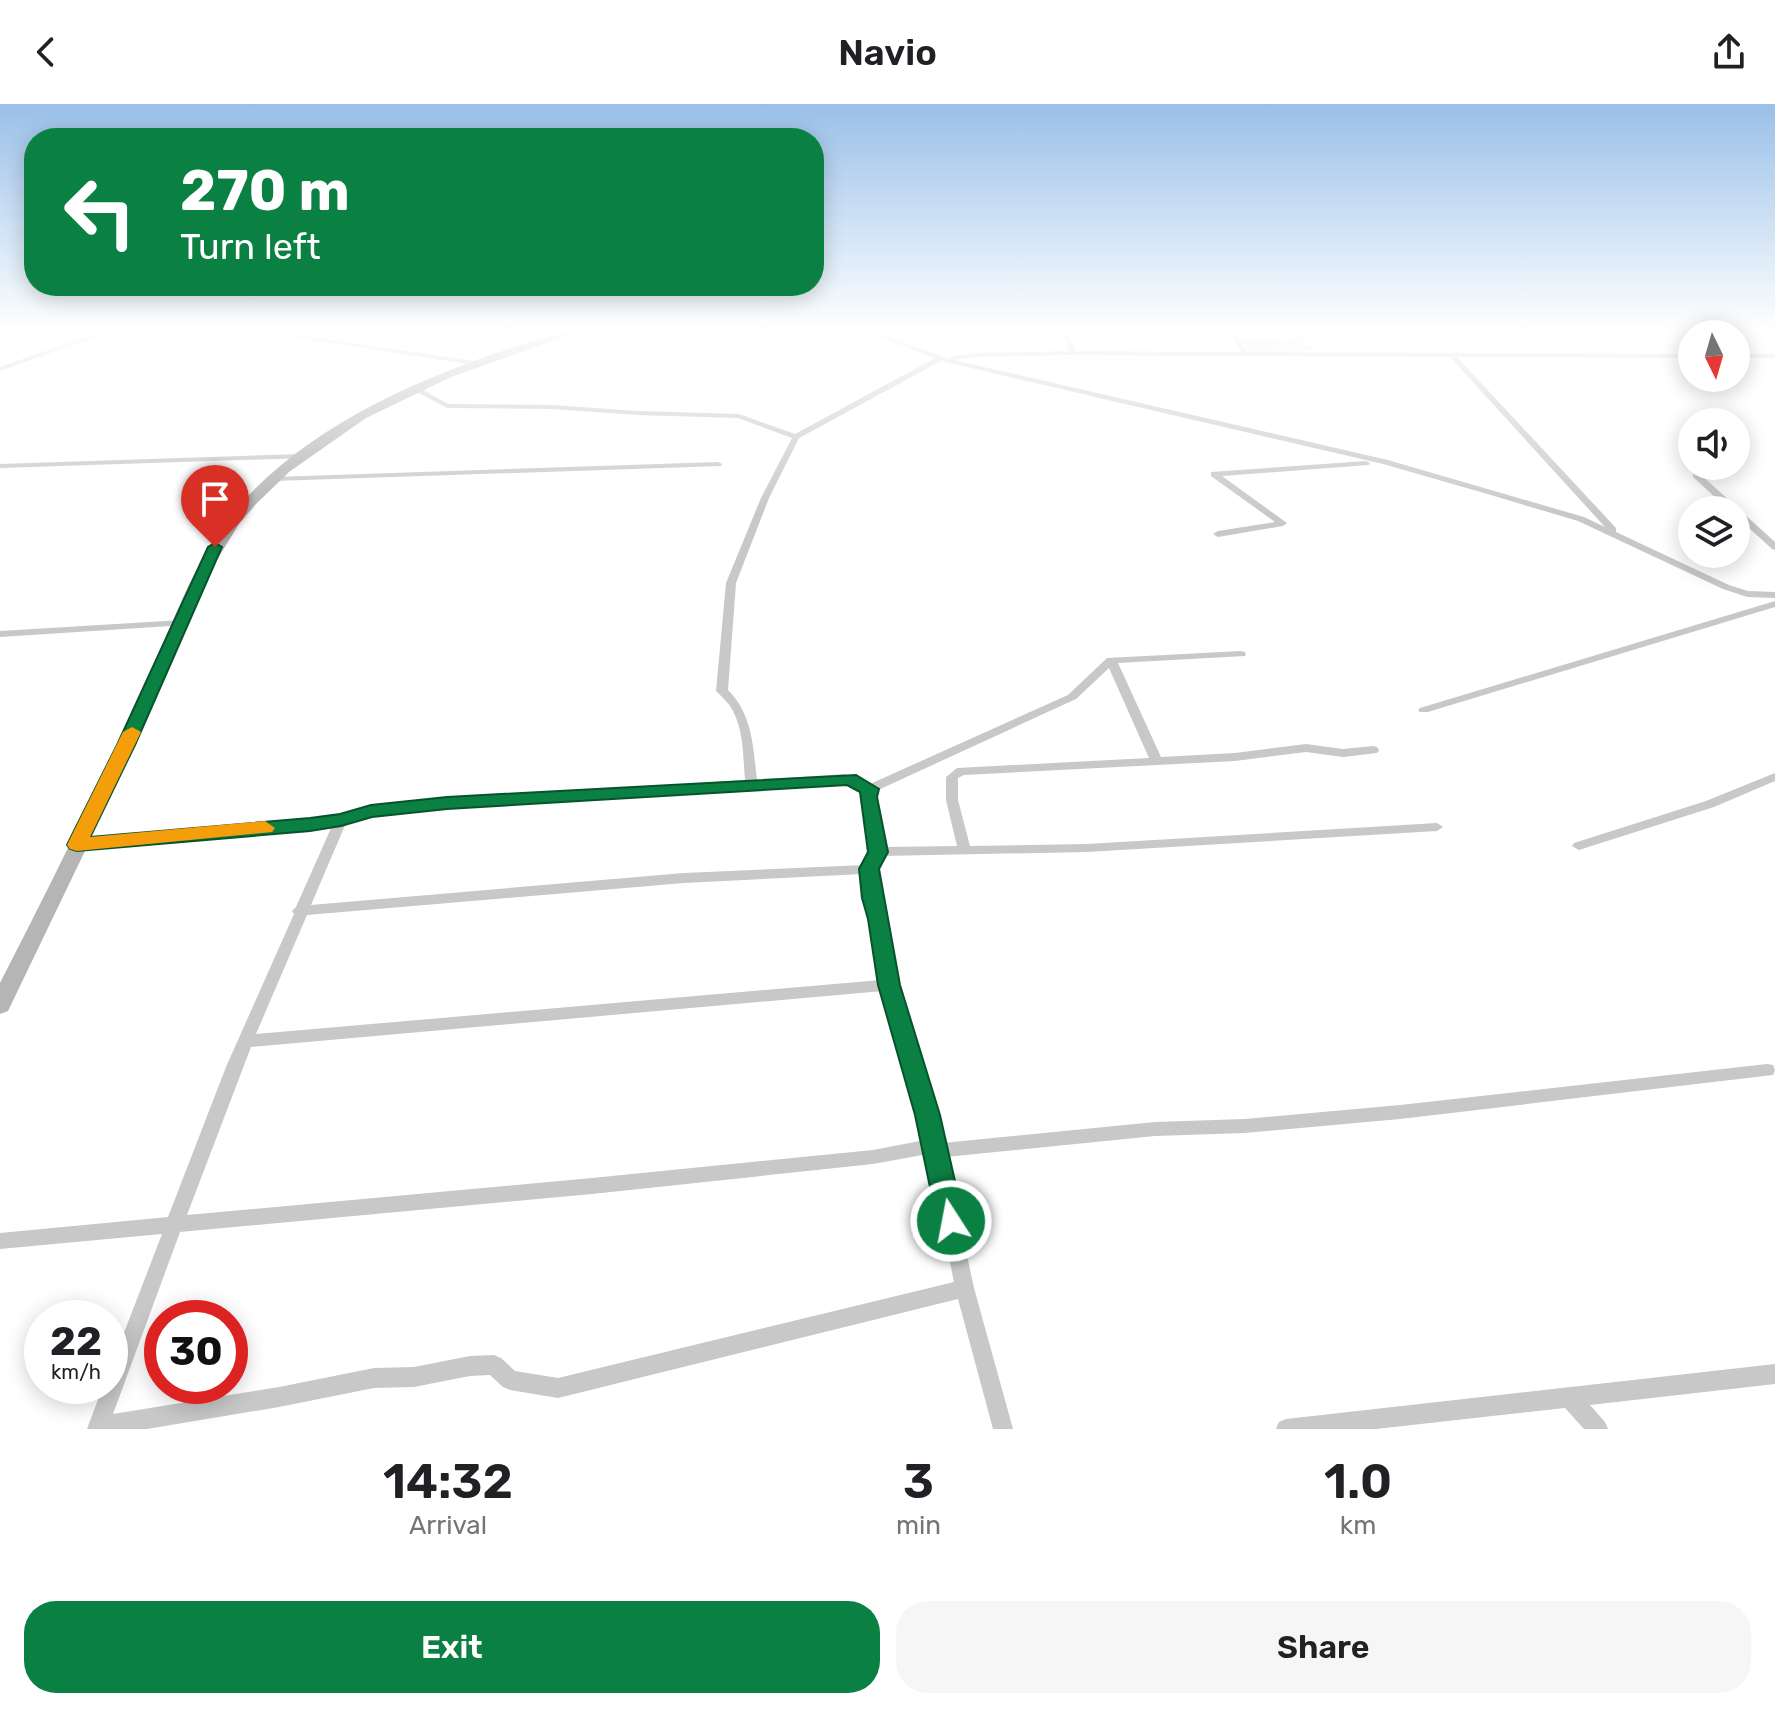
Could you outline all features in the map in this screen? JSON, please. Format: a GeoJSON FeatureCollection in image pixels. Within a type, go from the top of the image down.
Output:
{"type":"FeatureCollection","features":[{"type":"Feature","properties":{"kind":"street"},"geometry":{"type":"LineString","coordinates":[[0,1005],[182,623],[215,547],[250,502],[301,456],[412,391]]}},
{"type":"Feature","properties":{"kind":"street"},"geometry":{"type":"LineString","coordinates":[[418,391],[447,406],[552,407],[739,416],[796,437]]}},
{"type":"Feature","properties":{"kind":"street"},"geometry":{"type":"LineString","coordinates":[[751,784],[744,722],[736,702],[722,691],[731,583],[765,498],[796,437],[884,391]]}},
{"type":"Feature","properties":{"kind":"street"},"geometry":{"type":"LineString","coordinates":[[1080,391],[1385,462],[1581,519],[1726,587],[1775,600]]}},
{"type":"Feature","properties":{"kind":"street"},"geometry":{"type":"LineString","coordinates":[[1485,391],[1618,536]]}},
{"type":"Feature","properties":{"kind":"street"},"geometry":{"type":"LineString","coordinates":[[0,466],[301,456]]}},
{"type":"Feature","properties":{"kind":"street"},"geometry":{"type":"LineString","coordinates":[[1218,534],[1283,523],[1214,474],[1385,462]]}},
{"type":"Feature","properties":{"kind":"street"},"geometry":{"type":"LineString","coordinates":[[274,479],[718,464]]}},
{"type":"Feature","properties":{"kind":"street"},"geometry":{"type":"LineString","coordinates":[[1701,480],[1719,496]]}},
{"type":"Feature","properties":{"kind":"street"},"geometry":{"type":"LineString","coordinates":[[1581,519],[1600,515]]}},
{"type":"Feature","properties":{"kind":"street"},"geometry":{"type":"LineString","coordinates":[[1750,524],[1775,547]]}},
{"type":"Feature","properties":{"kind":"street"},"geometry":{"type":"LineString","coordinates":[[1424,710],[1775,600]]}},
{"type":"Feature","properties":{"kind":"street"},"geometry":{"type":"LineString","coordinates":[[0,634],[182,623]]}},
{"type":"Feature","properties":{"kind":"street"},"geometry":{"type":"LineString","coordinates":[[77,845],[341,820],[371,811],[447,803],[844,778],[870,789],[1072,697],[1111,660],[1241,654]]}},
{"type":"Feature","properties":{"kind":"street"},"geometry":{"type":"LineString","coordinates":[[1111,660],[1157,762]]}},
{"type":"Feature","properties":{"kind":"street"},"geometry":{"type":"LineString","coordinates":[[965,850],[952,800],[952,777],[961,771],[1157,762],[1306,748],[1343,753],[1373,750]]}},
{"type":"Feature","properties":{"kind":"street"},"geometry":{"type":"LineString","coordinates":[[1579,846],[1710,804],[1775,777]]}},
{"type":"Feature","properties":{"kind":"street"},"geometry":{"type":"LineString","coordinates":[[870,789],[868,797],[878,852],[869,869],[889,985],[936,1148],[965,1288],[1003,1429]]}},
{"type":"Feature","properties":{"kind":"street"},"geometry":{"type":"LineString","coordinates":[[98,1428],[246,1041],[299,911],[341,820]]}},
{"type":"Feature","properties":{"kind":"street"},"geometry":{"type":"LineString","coordinates":[[878,852],[1087,848],[1437,827]]}},
{"type":"Feature","properties":{"kind":"street"},"geometry":{"type":"LineString","coordinates":[[299,911],[684,878],[869,869]]}},
{"type":"Feature","properties":{"kind":"street"},"geometry":{"type":"LineString","coordinates":[[246,1041],[889,985]]}},
{"type":"Feature","properties":{"kind":"street"},"geometry":{"type":"LineString","coordinates":[[0,1241],[592,1186],[936,1148],[1400,1112],[1767,1070]]}},
{"type":"Feature","properties":{"kind":"street"},"geometry":{"type":"LineString","coordinates":[[98,1428],[374,1378],[414,1377],[470,1366],[494,1365],[510,1380],[558,1388],[965,1288]]}},
{"type":"Feature","properties":{"kind":"street"},"geometry":{"type":"LineString","coordinates":[[1286,1429],[1775,1374]]}},
{"type":"Feature","properties":{"kind":"street"},"geometry":{"type":"LineString","coordinates":[[1568,1396],[1598,1429]]}},
{"type":"Feature","properties":{"kind":"slow traffic"},"geometry":{"type":"LineString","coordinates":[[132,732],[77,845],[265,828]]}},
{"type":"Feature","properties":{"kind":"route"},"geometry":{"type":"LineString","coordinates":[[215,547],[126,745],[77,845],[310,825],[371,811],[447,803],[849,779],[870,789],[868,797],[878,852],[869,869],[872,898],[879,919],[889,985],[928,1115],[951,1221]]}}]}
